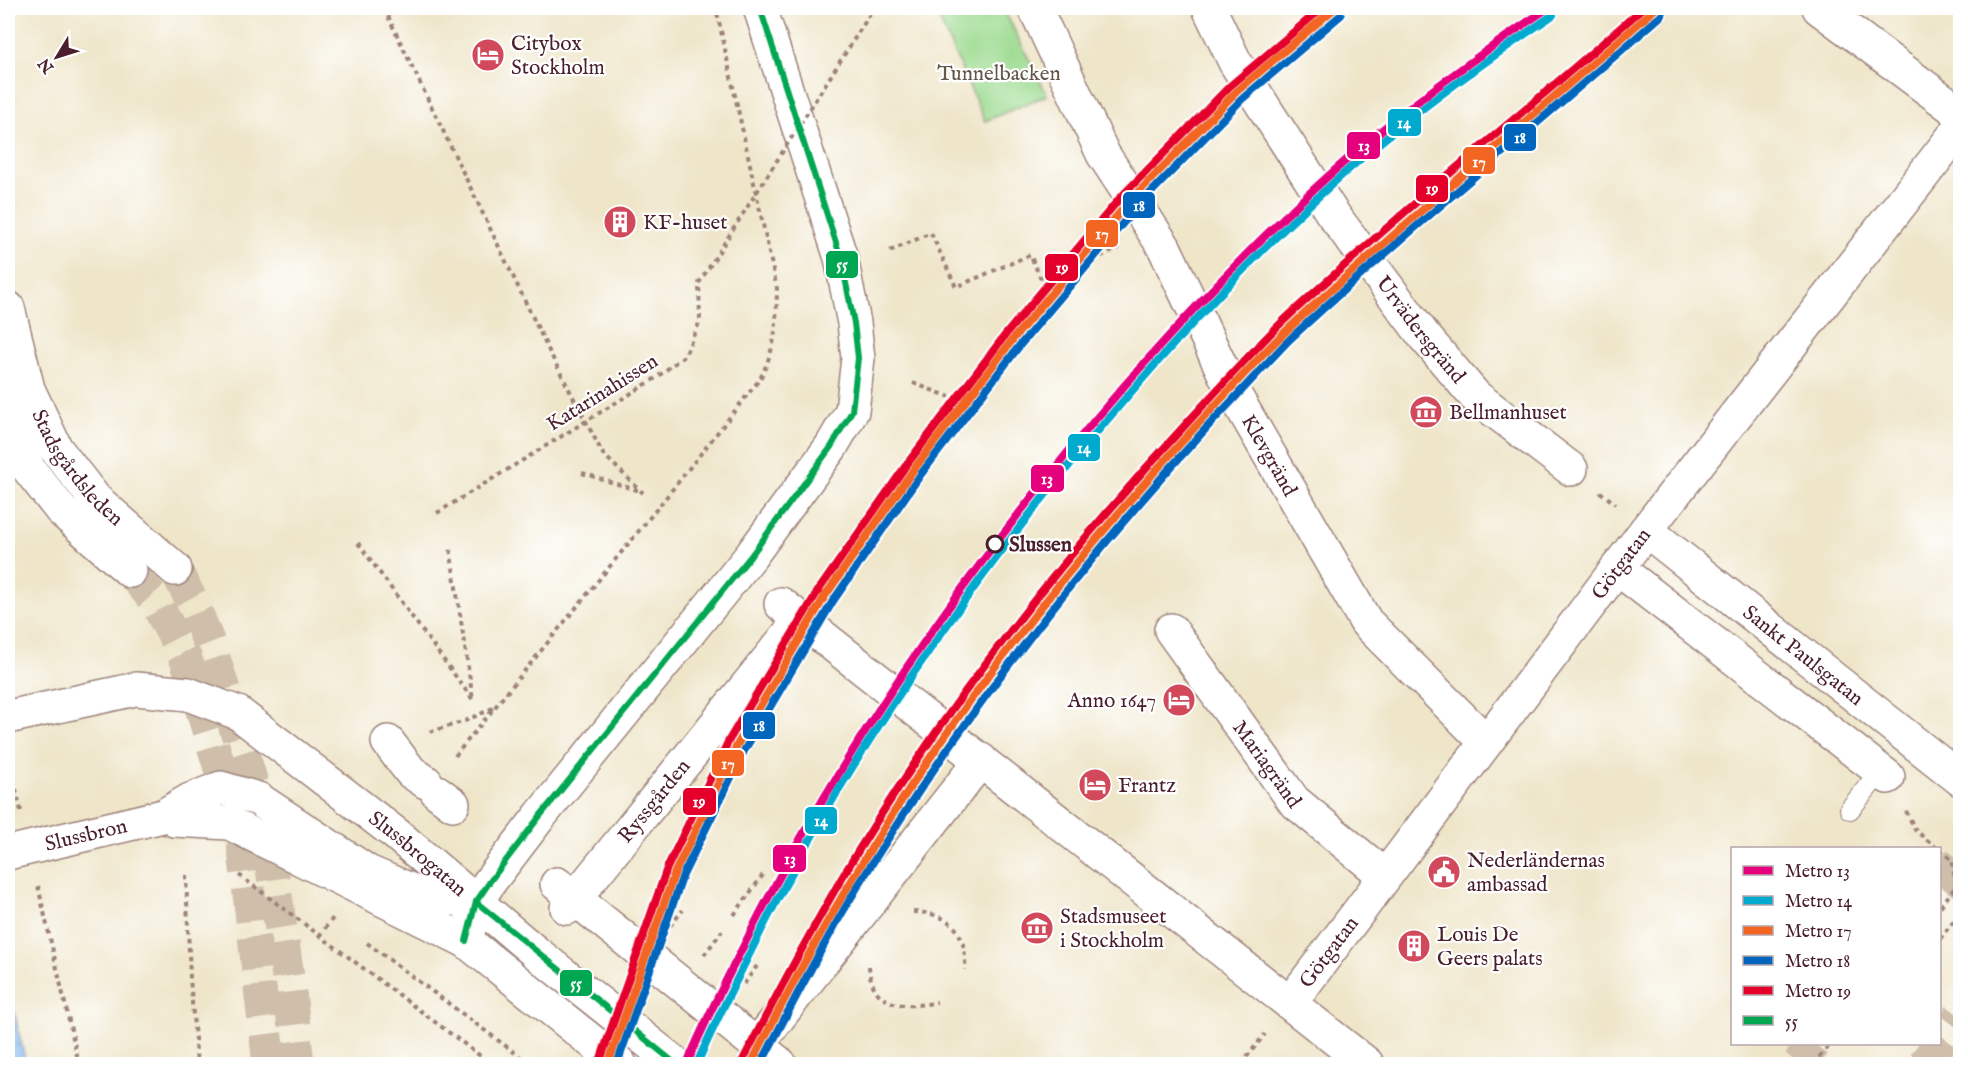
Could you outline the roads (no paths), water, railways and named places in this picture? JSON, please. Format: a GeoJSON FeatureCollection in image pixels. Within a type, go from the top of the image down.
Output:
{"type":"FeatureCollection","features":[{"type":"Feature","properties":{"kind":"street"},"geometry":{"type":"LineString","coordinates":[[466,941],[476,902],[540,816],[750,557],[831,447],[852,411],[858,358],[854,323],[841,258],[760,8]]}},
{"type":"Feature","properties":{"kind":"street","name":"Klevgränd"},"geometry":{"type":"LineString","coordinates":[[1035,8],[1103,154],[1164,247],[1232,390],[1366,622],[1486,742]]}},
{"type":"Feature","properties":{"kind":"street","name":"Urvädersgränd"},"geometry":{"type":"LineString","coordinates":[[1209,8],[1235,62],[1332,213],[1424,336],[1475,396],[1571,469]]}},
{"type":"Feature","properties":{"kind":"street"},"geometry":{"type":"LineString","coordinates":[[1819,8],[1960,113]]}},
{"type":"Feature","properties":{"kind":"street","name":"Götgatan"},"geometry":{"type":"LineString","coordinates":[[1290,1003],[1646,530],[1960,128]]}},
{"type":"Feature","properties":{"kind":"street","name":"Stadsgårdsleden"},"geometry":{"type":"LineString","coordinates":[[8,308],[28,388],[56,449],[95,499],[175,569]]}},
{"type":"Feature","properties":{"kind":"street","name":"Stadsgårdsleden"},"geometry":{"type":"LineString","coordinates":[[8,408],[28,468],[60,510],[130,571]]}},
{"type":"Feature","properties":{"kind":"street","name":"Sankt Paulsgatan"},"geometry":{"type":"LineString","coordinates":[[1646,530],[1960,779]]}},
{"type":"Feature","properties":{"kind":"street","name":"Sankt Paulsgatan"},"geometry":{"type":"LineString","coordinates":[[1617,568],[1885,774]]}},
{"type":"Feature","properties":{"kind":"street","name":"Ryssgården"},"geometry":{"type":"LineString","coordinates":[[768,1055],[566,897],[791,612],[1367,1065]]}},
{"type":"Feature","properties":{"kind":"street","name":"Mariagränd"},"geometry":{"type":"LineString","coordinates":[[1171,630],[1294,801],[1385,876]]}},
{"type":"Feature","properties":{"kind":"street","name":"Slussbrogatan"},"geometry":{"type":"LineString","coordinates":[[8,717],[136,689],[188,694],[238,713],[396,834],[676,1065]]}},
{"type":"Feature","properties":{"kind":"street"},"geometry":{"type":"LineString","coordinates":[[388,742],[429,784]]}},
{"type":"Feature","properties":{"kind":"street"},"geometry":{"type":"LineString","coordinates":[[768,1055],[879,917],[981,760]]}},
{"type":"Feature","properties":{"kind":"street"},"geometry":{"type":"LineString","coordinates":[[164,816],[190,800],[221,788],[258,799],[368,872],[422,895],[476,902]]}},
{"type":"Feature","properties":{"kind":"street","name":"Slussbrogatan"},"geometry":{"type":"LineString","coordinates":[[164,816],[174,820],[229,823],[466,941],[620,1065]]}},
{"type":"Feature","properties":{"kind":"street","name":"Slussbron"},"geometry":{"type":"LineString","coordinates":[[8,853],[164,816]]}},
{"type":"Feature","properties":{"kind":"lane"},"geometry":{"type":"LineString","coordinates":[[1850,809],[1885,774]]}},
{"type":"Feature","properties":{"kind":"water"},"geometry":{"type":"Polygon","coordinates":[[[8,994],[10,994],[26,1064],[8,1064],[8,994]]]}},
{"type":"Feature","properties":{"kind":"tunnel"},"geometry":{"type":"LineString","coordinates":[[175,569],[192,601],[212,651],[266,829],[289,983],[298,1064]]}},
{"type":"Feature","properties":{"kind":"tunnel"},"geometry":{"type":"LineString","coordinates":[[130,571],[154,599],[186,659],[243,842],[269,1064]]}},
{"type":"Feature","properties":{"kind":"tunnel"},"geometry":{"type":"LineString","coordinates":[[1941,885],[1960,860]]}},
{"type":"Feature","properties":{"kind":"tunnel"},"geometry":{"type":"LineString","coordinates":[[1941,1041],[1960,1016]]}},
{"type":"Feature","properties":{"kind":"tunnel"},"geometry":{"type":"LineString","coordinates":[[1798,1064],[1814,1045]]}},
{"type":"Feature","properties":{"kind":"tunnel"},"geometry":{"type":"LineString","coordinates":[[1924,1064],[1938,1045]]}},
{"type":"Feature","properties":{"kind":"metro line","name":"19"},"geometry":{"type":"LineString","coordinates":[[600,1061],[667,868],[729,740],[818,591],[907,464],[1006,334],[1120,198],[1230,86],[1322,8]]}},
{"type":"Feature","properties":{"kind":"metro line","name":"17"},"geometry":{"type":"LineString","coordinates":[[608,1064],[675,872],[737,745],[825,596],[914,469],[1013,339],[1127,204],[1236,92],[1335,8]]}},
{"type":"Feature","properties":{"kind":"metro line","name":"13"},"geometry":{"type":"LineString","coordinates":[[687,1064],[722,989],[783,870],[825,796],[916,653],[1017,516],[1070,450],[1181,323],[1238,263],[1328,176],[1405,112],[1548,8]]}},
{"type":"Feature","properties":{"kind":"metro line","name":"19"},"geometry":{"type":"LineString","coordinates":[[743,1060],[840,881],[917,760],[1002,643],[1092,530],[1221,386],[1289,315],[1643,8]]}},
{"type":"Feature","properties":{"kind":"metro line","name":"17"},"geometry":{"type":"LineString","coordinates":[[751,1064],[798,973],[836,907],[926,763],[1011,646],[1149,478],[1262,355],[1296,322],[1656,8]]}},
{"type":"Feature","properties":{"kind":"metro line","name":"18"},"geometry":{"type":"LineString","coordinates":[[617,1064],[683,875],[745,749],[833,601],[921,474],[1020,345],[1134,210],[1242,99],[1341,15]]}},
{"type":"Feature","properties":{"kind":"metro line","name":"14"},"geometry":{"type":"LineString","coordinates":[[697,1064],[764,925],[839,789],[872,735],[979,580],[1056,481],[1191,325],[1305,209],[1365,155],[1411,118],[1481,65],[1553,15]]}},
{"type":"Feature","properties":{"kind":"metro line","name":"18"},"geometry":{"type":"LineString","coordinates":[[761,1064],[832,930],[937,764],[1023,646],[1161,478],[1299,330],[1662,15]]}},
{"type":"Feature","properties":{"kind":"place","name":"Citybox Stockholm"},"geometry":{"type":"Point","coordinates":[488,55]}},
{"type":"Feature","properties":{"kind":"place","name":"KF-huset"},"geometry":{"type":"Point","coordinates":[620,222]}},
{"type":"Feature","properties":{"kind":"place","name":"Bellmanhuset"},"geometry":{"type":"Point","coordinates":[1426,412]}},
{"type":"Feature","properties":{"kind":"place","name":"Slussen"},"geometry":{"type":"Point","coordinates":[995,544]}},
{"type":"Feature","properties":{"kind":"place","name":"Anno 1647"},"geometry":{"type":"Point","coordinates":[1179,700]}},
{"type":"Feature","properties":{"kind":"place","name":"Frantz"},"geometry":{"type":"Point","coordinates":[1095,785]}},
{"type":"Feature","properties":{"kind":"place","name":"Nederländernas ambassad"},"geometry":{"type":"Point","coordinates":[1444,872]}},
{"type":"Feature","properties":{"kind":"place","name":"Stadsmuseet i Stockholm"},"geometry":{"type":"Point","coordinates":[1037,928]}},
{"type":"Feature","properties":{"kind":"place","name":"Louis De Geers palats"},"geometry":{"type":"Point","coordinates":[1414,946]}},
{"type":"Feature","properties":{"kind":"park label","name":"Tunnelbacken"},"geometry":{"type":"Point","coordinates":[999,73]}}]}
